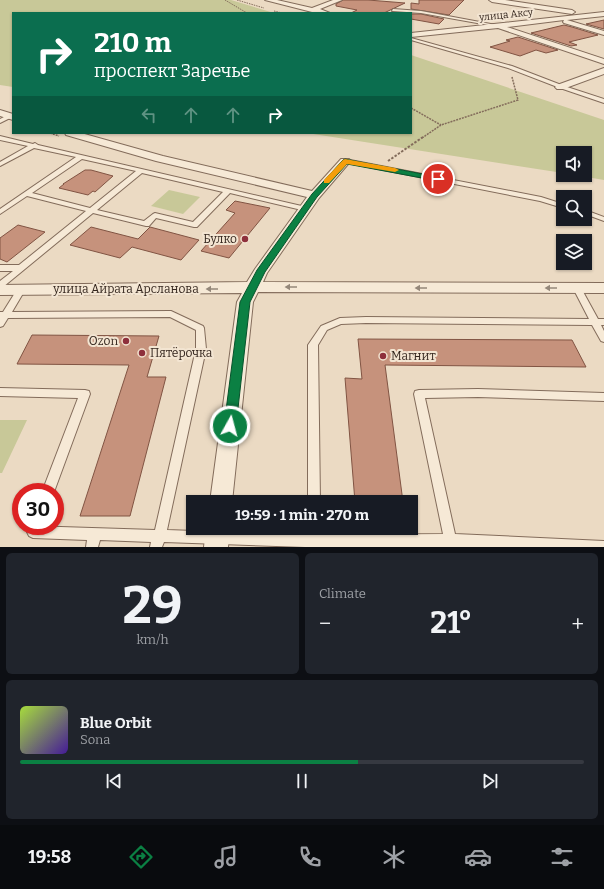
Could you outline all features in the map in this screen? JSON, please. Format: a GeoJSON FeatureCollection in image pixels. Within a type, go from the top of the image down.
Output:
{"type":"FeatureCollection","features":[{"type":"Feature","properties":{"kind":"street"},"geometry":{"type":"LineString","coordinates":[[268,0],[322,12]]}},
{"type":"Feature","properties":{"kind":"street"},"geometry":{"type":"LineString","coordinates":[[311,10],[339,0]]}},
{"type":"Feature","properties":{"kind":"street"},"geometry":{"type":"LineString","coordinates":[[492,0],[592,16]]}},
{"type":"Feature","properties":{"kind":"street","name":"улица Аксу"},"geometry":{"type":"LineString","coordinates":[[412,35],[604,14]]}},
{"type":"Feature","properties":{"kind":"street"},"geometry":{"type":"LineString","coordinates":[[558,19],[604,33]]}},
{"type":"Feature","properties":{"kind":"street"},"geometry":{"type":"LineString","coordinates":[[494,25],[604,62]]}},
{"type":"Feature","properties":{"kind":"street"},"geometry":{"type":"LineString","coordinates":[[560,87],[604,71]]}},
{"type":"Feature","properties":{"kind":"street"},"geometry":{"type":"LineString","coordinates":[[0,113],[12,116]]}},
{"type":"Feature","properties":{"kind":"street"},"geometry":{"type":"LineString","coordinates":[[73,134],[160,159],[315,195]]}},
{"type":"Feature","properties":{"kind":"street"},"geometry":{"type":"LineString","coordinates":[[222,495],[245,302],[260,272],[315,195],[345,161]]}},
{"type":"Feature","properties":{"kind":"street","name":"улица Айрата Арсланова"},"geometry":{"type":"LineString","coordinates":[[0,290],[604,288]]}},
{"type":"Feature","properties":{"kind":"lane"},"geometry":{"type":"LineString","coordinates":[[393,10],[421,12],[494,25]]}},
{"type":"Feature","properties":{"kind":"lane"},"geometry":{"type":"LineString","coordinates":[[412,39],[510,67],[560,87],[604,100]]}},
{"type":"Feature","properties":{"kind":"lane"},"geometry":{"type":"LineString","coordinates":[[0,121],[12,116]]}},
{"type":"Feature","properties":{"kind":"lane"},"geometry":{"type":"LineString","coordinates":[[0,138],[306,209]]}},
{"type":"Feature","properties":{"kind":"lane"},"geometry":{"type":"LineString","coordinates":[[0,164],[35,145]]}},
{"type":"Feature","properties":{"kind":"lane"},"geometry":{"type":"LineString","coordinates":[[0,212],[82,156]]}},
{"type":"Feature","properties":{"kind":"lane"},"geometry":{"type":"LineString","coordinates":[[345,161],[541,199],[556,204]]}},
{"type":"Feature","properties":{"kind":"lane"},"geometry":{"type":"LineString","coordinates":[[0,285],[141,170]]}},
{"type":"Feature","properties":{"kind":"lane"},"geometry":{"type":"LineString","coordinates":[[26,194],[146,224],[155,215],[194,225],[228,191]]}},
{"type":"Feature","properties":{"kind":"lane"},"geometry":{"type":"LineString","coordinates":[[592,215],[604,219]]}},
{"type":"Feature","properties":{"kind":"lane"},"geometry":{"type":"LineString","coordinates":[[0,268],[20,268]]}},
{"type":"Feature","properties":{"kind":"lane"},"geometry":{"type":"LineString","coordinates":[[577,288],[604,339]]}},
{"type":"Feature","properties":{"kind":"lane"},"geometry":{"type":"LineString","coordinates":[[2,318],[21,290]]}},
{"type":"Feature","properties":{"kind":"lane"},"geometry":{"type":"LineString","coordinates":[[2,318],[171,314],[200,328],[201,349],[164,519],[157,542]]}},
{"type":"Feature","properties":{"kind":"lane"},"geometry":{"type":"LineString","coordinates":[[314,495],[313,345],[324,328],[340,321],[366,320],[604,322]]}},
{"type":"Feature","properties":{"kind":"lane"},"geometry":{"type":"LineString","coordinates":[[0,392],[85,394],[51,483]]}},
{"type":"Feature","properties":{"kind":"lane"},"geometry":{"type":"LineString","coordinates":[[450,540],[419,394],[478,393],[604,397]]}},
{"type":"Feature","properties":{"kind":"lane"},"geometry":{"type":"LineString","coordinates":[[53,535],[93,541],[157,542],[290,535]]}},
{"type":"Feature","properties":{"kind":"lane"},"geometry":{"type":"LineString","coordinates":[[326,535],[430,544],[450,540],[604,547]]}},
{"type":"Feature","properties":{"kind":"path"},"geometry":{"type":"LineString","coordinates":[[225,0],[245,12]]}},
{"type":"Feature","properties":{"kind":"path"},"geometry":{"type":"LineString","coordinates":[[237,0],[279,12]]}},
{"type":"Feature","properties":{"kind":"path"},"geometry":{"type":"LineString","coordinates":[[380,167],[440,125],[518,100],[510,67]]}},
{"type":"Feature","properties":{"kind":"path"},"geometry":{"type":"LineString","coordinates":[[412,109],[440,125]]}},
{"type":"Feature","properties":{"kind":"green space"},"geometry":{"type":"Polygon","coordinates":[[[0,0],[231,0],[271,12],[12,12],[12,87],[0,85],[0,0]]]}},
{"type":"Feature","properties":{"kind":"green space"},"geometry":{"type":"Polygon","coordinates":[[[412,55],[604,120],[604,180],[592,178],[592,146],[556,146],[556,172],[313,134],[412,134],[412,55]]]}},
{"type":"Feature","properties":{"kind":"green space"},"geometry":{"type":"Polygon","coordinates":[[[169,190],[200,197],[183,214],[151,206],[169,190]]]}},
{"type":"Feature","properties":{"kind":"green space"},"geometry":{"type":"Polygon","coordinates":[[[0,420],[27,420],[2,473],[0,473],[0,420]]]}},
{"type":"Feature","properties":{"kind":"building"},"geometry":{"type":"Polygon","coordinates":[[[343,0],[368,0],[405,3],[386,12],[353,12],[357,10],[336,6],[336,4],[343,0]]]}},
{"type":"Feature","properties":{"kind":"building"},"geometry":{"type":"Polygon","coordinates":[[[419,0],[464,0],[449,15],[411,9],[411,3],[419,4],[419,0]]]}},
{"type":"Feature","properties":{"kind":"building"},"geometry":{"type":"Polygon","coordinates":[[[412,14],[421,14],[444,19],[439,24],[412,19],[412,14]]]}},
{"type":"Feature","properties":{"kind":"building"},"geometry":{"type":"Polygon","coordinates":[[[604,20],[604,29],[586,24],[604,20]]]}},
{"type":"Feature","properties":{"kind":"building"},"geometry":{"type":"Polygon","coordinates":[[[564,25],[598,35],[569,42],[577,45],[571,46],[531,33],[564,25]]]}},
{"type":"Feature","properties":{"kind":"building"},"geometry":{"type":"Polygon","coordinates":[[[518,37],[558,50],[546,53],[536,50],[520,56],[490,47],[510,41],[506,40],[518,37]]]}},
{"type":"Feature","properties":{"kind":"building"},"geometry":{"type":"Polygon","coordinates":[[[85,170],[91,170],[113,176],[95,192],[93,191],[88,195],[59,188],[63,184],[85,170]]]}},
{"type":"Feature","properties":{"kind":"building"},"geometry":{"type":"Polygon","coordinates":[[[235,201],[270,208],[229,258],[201,251],[235,213],[226,210],[235,201]]]}},
{"type":"Feature","properties":{"kind":"building"},"geometry":{"type":"Polygon","coordinates":[[[18,225],[45,232],[7,262],[0,259],[0,238],[18,225]]]}},
{"type":"Feature","properties":{"kind":"building"},"geometry":{"type":"Polygon","coordinates":[[[91,227],[138,239],[150,227],[199,240],[181,260],[132,247],[120,258],[70,245],[91,227]]]}},
{"type":"Feature","properties":{"kind":"building"},"geometry":{"type":"Polygon","coordinates":[[[32,335],[159,336],[147,377],[166,377],[130,516],[80,516],[129,365],[17,364],[32,335]]]}},
{"type":"Feature","properties":{"kind":"building"},"geometry":{"type":"Polygon","coordinates":[[[358,339],[572,340],[586,367],[385,365],[402,495],[354,495],[345,378],[362,379],[358,339]]]}},
{"type":"Feature","properties":{"kind":"slow traffic"},"geometry":{"type":"LineString","coordinates":[[327,182],[345,161],[395,170]]}},
{"type":"Feature","properties":{"kind":"place","name":"Булко"},"geometry":{"type":"Point","coordinates":[245,239]}},
{"type":"Feature","properties":{"kind":"place","name":"Ozon"},"geometry":{"type":"Point","coordinates":[126,341]}},
{"type":"Feature","properties":{"kind":"place","name":"Пятёрочка"},"geometry":{"type":"Point","coordinates":[142,353]}},
{"type":"Feature","properties":{"kind":"place","name":"Магнит"},"geometry":{"type":"Point","coordinates":[383,356]}},
{"type":"Feature","properties":{"kind":"route"},"geometry":{"type":"LineString","coordinates":[[230,426],[245,302],[260,272],[315,195],[345,161],[438,179]]}}]}
